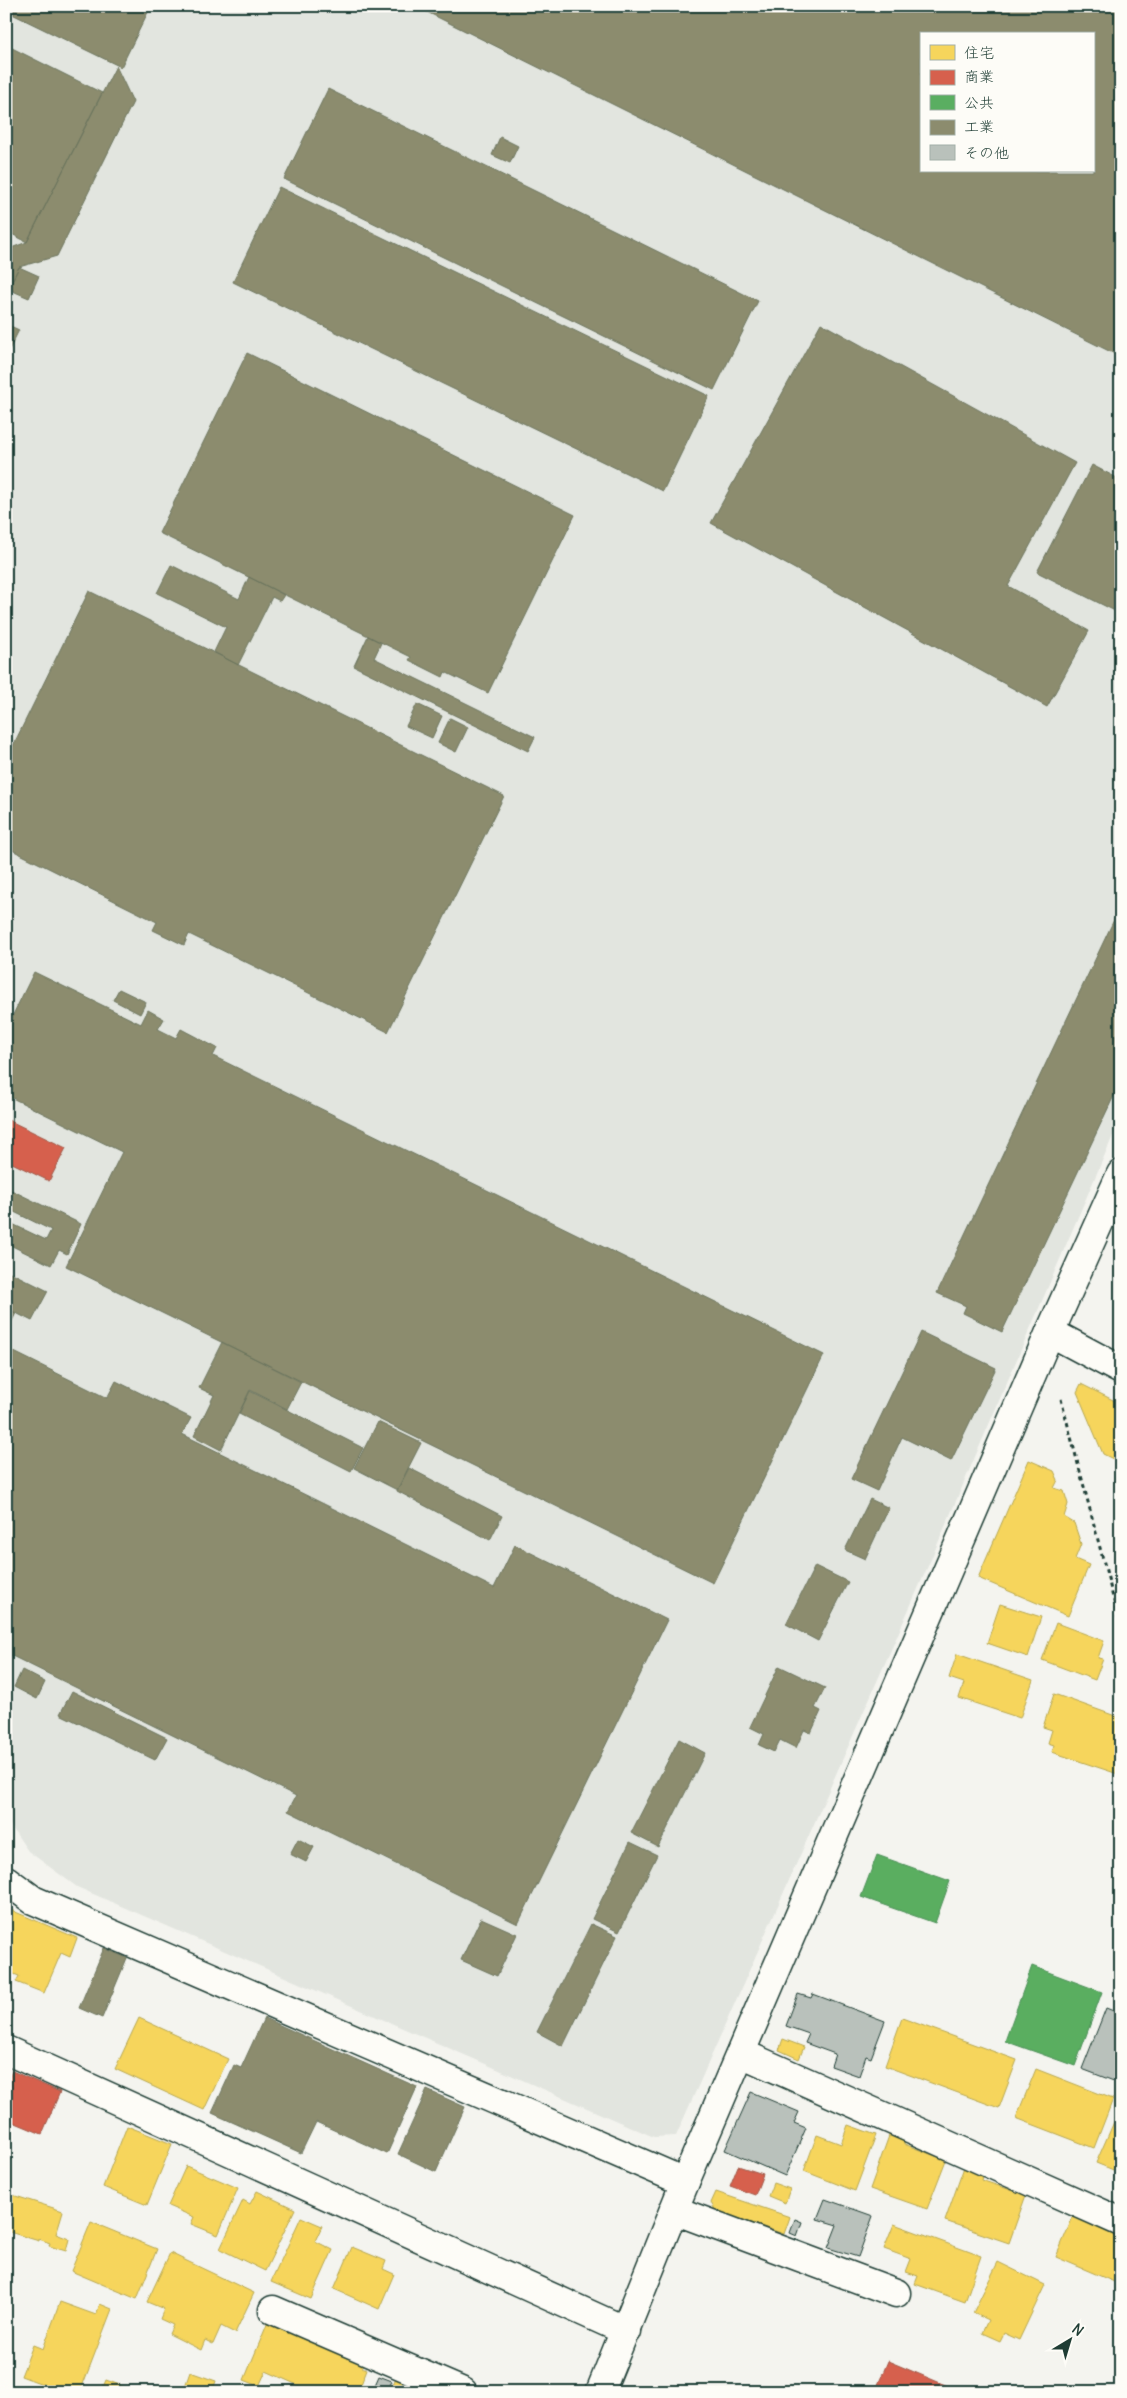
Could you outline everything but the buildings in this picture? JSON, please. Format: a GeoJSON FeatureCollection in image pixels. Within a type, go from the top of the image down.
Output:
{"type":"FeatureCollection","features":[{"type":"Feature","properties":{"kind":"street"},"geometry":{"type":"LineString","coordinates":[[600,2392],[685,2182],[1050,1332],[1121,1174]]}},
{"type":"Feature","properties":{"kind":"street"},"geometry":{"type":"LineString","coordinates":[[1050,1332],[1121,1370]]}},
{"type":"Feature","properties":{"kind":"street"},"geometry":{"type":"LineString","coordinates":[[6,1880],[33,1900],[685,2182]]}},
{"type":"Feature","properties":{"kind":"street"},"geometry":{"type":"LineString","coordinates":[[6,2050],[626,2331]]}},
{"type":"Feature","properties":{"kind":"street"},"geometry":{"type":"LineString","coordinates":[[741,2053],[1121,2222]]}},
{"type":"Feature","properties":{"kind":"street"},"geometry":{"type":"LineString","coordinates":[[674,2210],[896,2293]]}},
{"type":"Feature","properties":{"kind":"street"},"geometry":{"type":"LineString","coordinates":[[273,2310],[463,2392]]}},
{"type":"Feature","properties":{"kind":"path"},"geometry":{"type":"LineString","coordinates":[[1034,1369],[1056,1381],[1121,1628]]}},
{"type":"Feature","properties":{"kind":"shaded area"},"geometry":{"type":"Polygon","coordinates":[[[6,6],[1121,6],[1121,1117],[932,1557],[676,2136],[654,2137],[77,1887],[28,1851],[6,1819],[6,6]]]}}]}
